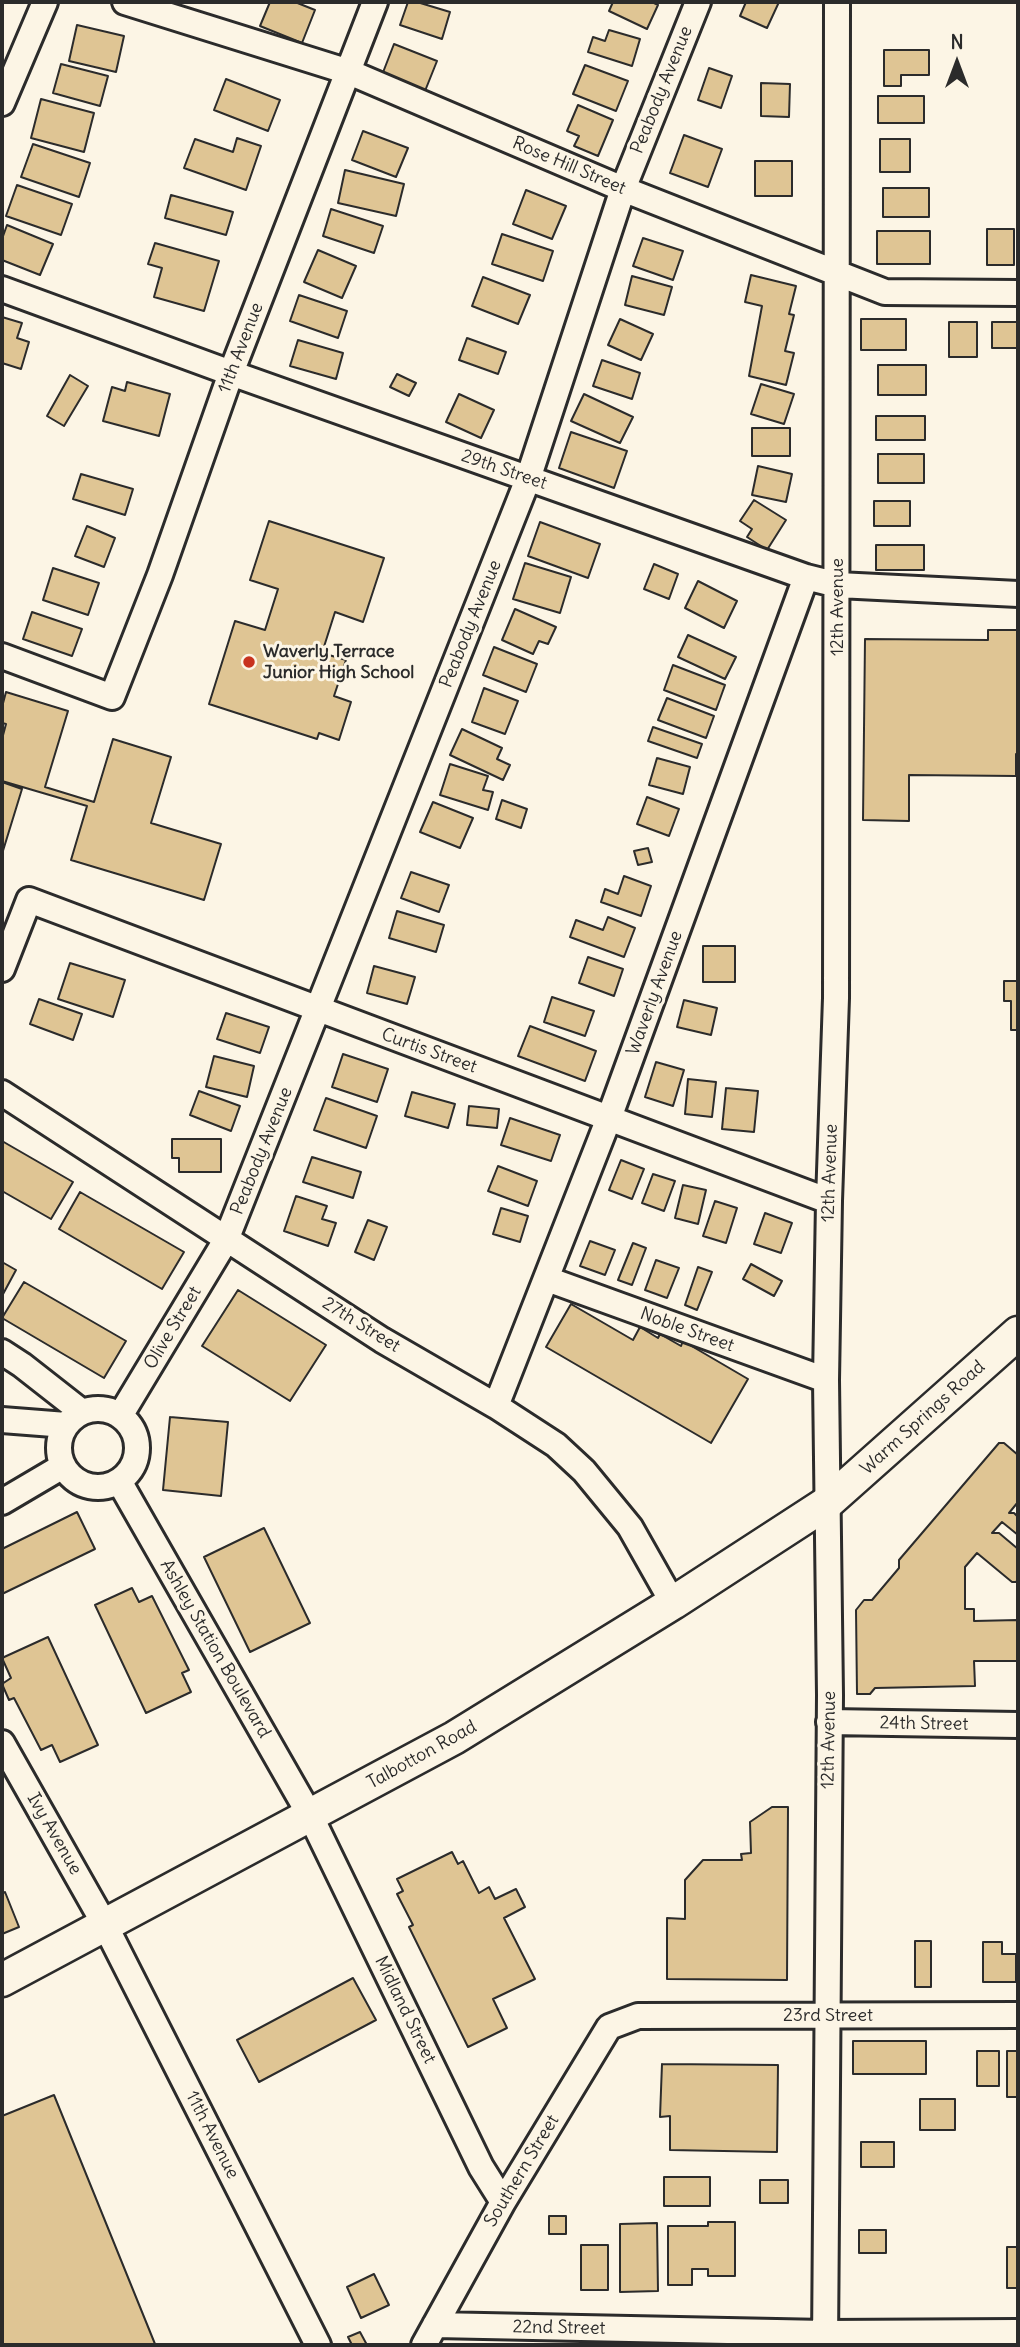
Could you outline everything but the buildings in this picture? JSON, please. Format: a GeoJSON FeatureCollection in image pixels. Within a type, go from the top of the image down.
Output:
{"type":"FeatureCollection","features":[{"type":"Feature","properties":{"kind":"main road","name":"Warm Springs Road"},"geometry":{"type":"LineString","coordinates":[[827,1503],[1018,1333]]}},
{"type":"Feature","properties":{"kind":"main road","name":"Talbotton Road"},"geometry":{"type":"LineString","coordinates":[[2,1980],[454,1738],[673,1603],[827,1503]]}},
{"type":"Feature","properties":{"kind":"street"},"geometry":{"type":"LineString","coordinates":[[2,103],[45,2]]}},
{"type":"Feature","properties":{"kind":"street","name":"Rose Hill Street"},"geometry":{"type":"LineString","coordinates":[[125,2],[349,72],[623,189],[885,292],[1018,293]]}},
{"type":"Feature","properties":{"kind":"street","name":"11th Avenue"},"geometry":{"type":"LineString","coordinates":[[2,656],[112,696],[160,575],[231,373],[375,2]]}},
{"type":"Feature","properties":{"kind":"street","name":"Peabody Avenue"},"geometry":{"type":"LineString","coordinates":[[226,1240],[528,479],[623,189],[698,2]]}},
{"type":"Feature","properties":{"kind":"street","name":"12th Avenue"},"geometry":{"type":"LineString","coordinates":[[825,2339],[829,1722],[826,1380],[836,998],[837,2]]}},
{"type":"Feature","properties":{"kind":"street","name":"29th Street"},"geometry":{"type":"LineString","coordinates":[[2,289],[231,373],[806,576],[838,585],[1018,594]]}},
{"type":"Feature","properties":{"kind":"street","name":"Waverly Avenue"},"geometry":{"type":"LineString","coordinates":[[496,1406],[609,1118],[806,576]]}},
{"type":"Feature","properties":{"kind":"street","name":"Curtis Street"},"geometry":{"type":"LineString","coordinates":[[2,970],[29,900],[829,1201]]}},
{"type":"Feature","properties":{"kind":"street","name":"27th Street"},"geometry":{"type":"LineString","coordinates":[[2,1093],[382,1340],[496,1406],[556,1445],[584,1471],[630,1527],[673,1603]]}},
{"type":"Feature","properties":{"kind":"street","name":"Olive Street"},"geometry":{"type":"LineString","coordinates":[[120,1416],[226,1240]]}},
{"type":"Feature","properties":{"kind":"street","name":"Noble Street"},"geometry":{"type":"LineString","coordinates":[[547,1279],[826,1380]]}},
{"type":"Feature","properties":{"kind":"street"},"geometry":{"type":"LineString","coordinates":[[2,1352],[22,1365],[74,1419]]}},
{"type":"Feature","properties":{"kind":"street"},"geometry":{"type":"LineString","coordinates":[[2,1420],[74,1419],[95,1409],[108,1410],[120,1416],[130,1425],[137,1449],[135,1461],[119,1481],[107,1486],[82,1484],[63,1466],[59,1445],[74,1419]]}},
{"type":"Feature","properties":{"kind":"street"},"geometry":{"type":"LineString","coordinates":[[2,1502],[63,1466]]}},
{"type":"Feature","properties":{"kind":"street","name":"Ashley Station Boulevard"},"geometry":{"type":"LineString","coordinates":[[119,1481],[310,1817]]}},
{"type":"Feature","properties":{"kind":"street","name":"24th Street"},"geometry":{"type":"LineString","coordinates":[[829,1722],[1018,1726]]}},
{"type":"Feature","properties":{"kind":"street","name":"Ivy Avenue"},"geometry":{"type":"LineString","coordinates":[[2,1743],[106,1925]]}},
{"type":"Feature","properties":{"kind":"street","name":"Midland Street"},"geometry":{"type":"LineString","coordinates":[[310,1817],[475,2155],[503,2202]]}},
{"type":"Feature","properties":{"kind":"street","name":"11th Avenue"},"geometry":{"type":"LineString","coordinates":[[106,1925],[318,2345]]}},
{"type":"Feature","properties":{"kind":"street","name":"23rd Street"},"geometry":{"type":"LineString","coordinates":[[638,2016],[1018,2015]]}},
{"type":"Feature","properties":{"kind":"street","name":"Southern Street"},"geometry":{"type":"LineString","coordinates":[[430,2335],[503,2202],[609,2027],[638,2016]]}},
{"type":"Feature","properties":{"kind":"street","name":"22nd Street"},"geometry":{"type":"LineString","coordinates":[[430,2335],[825,2339],[1018,2332]]}},
{"type":"Feature","properties":{"kind":"place","name":"Waverly Terrace Junior High School"},"geometry":{"type":"Point","coordinates":[249,662]}}]}
